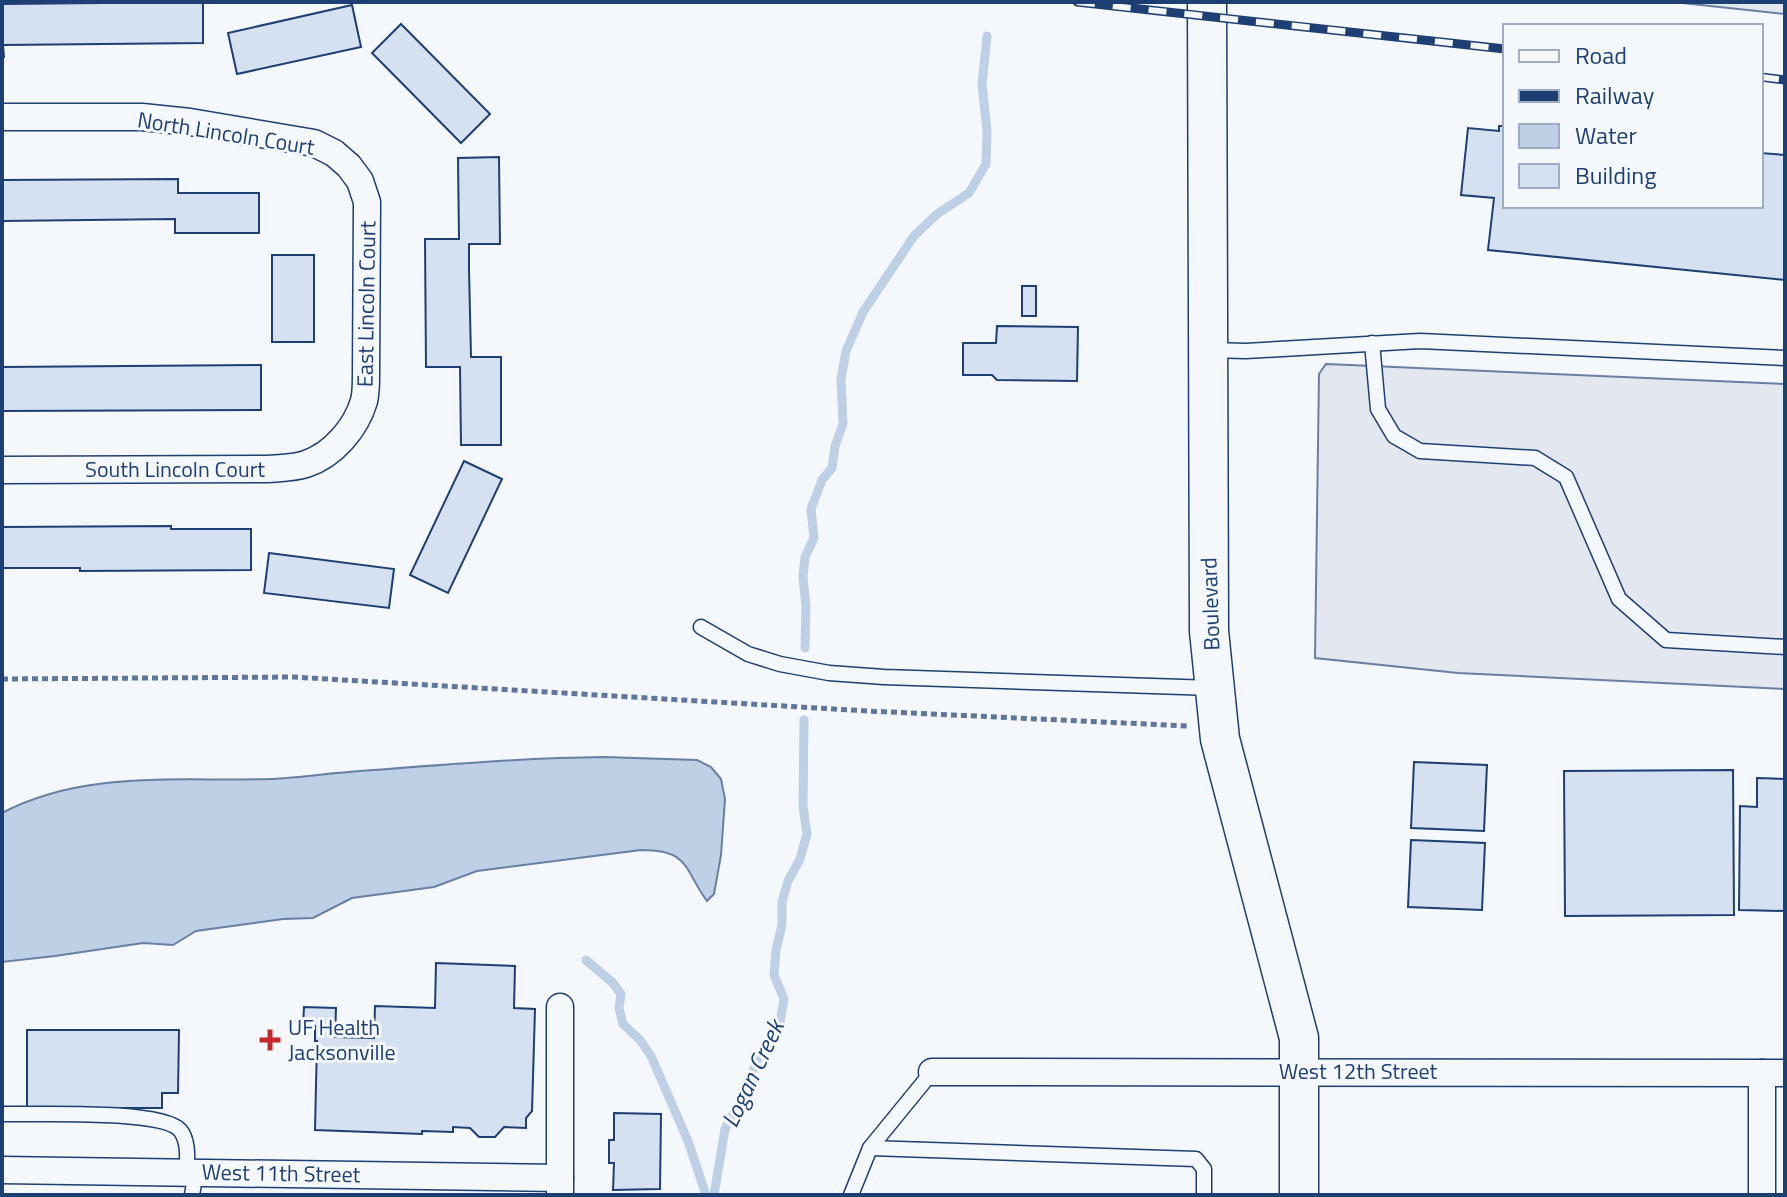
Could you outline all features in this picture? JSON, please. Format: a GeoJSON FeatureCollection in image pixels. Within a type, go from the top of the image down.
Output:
{"type":"FeatureCollection","features":[{"type":"Feature","properties":{"kind":"main road","name":"Boulevard"},"geometry":{"type":"LineString","coordinates":[[1207,2],[1208,603],[1214,688],[1218,728],[1229,778],[1299,1038],[1299,1195]]}},
{"type":"Feature","properties":{"kind":"street","name":"North Lincoln Court"},"geometry":{"type":"LineString","coordinates":[[2,117],[142,117],[190,122],[314,143],[334,153],[349,166]]}},
{"type":"Feature","properties":{"kind":"street","name":"East Lincoln Court"},"geometry":{"type":"LineString","coordinates":[[341,440],[354,424],[364,400],[366,376],[367,202],[360,181],[349,166]]}},
{"type":"Feature","properties":{"kind":"street","name":"South Lincoln Court"},"geometry":{"type":"LineString","coordinates":[[2,470],[268,469],[304,465],[324,455],[341,440]]}},
{"type":"Feature","properties":{"kind":"street"},"geometry":{"type":"LineString","coordinates":[[560,1007],[560,1186]]}},
{"type":"Feature","properties":{"kind":"street","name":"West 12th Street"},"geometry":{"type":"LineString","coordinates":[[932,1072],[1774,1073]]}},
{"type":"Feature","properties":{"kind":"street"},"geometry":{"type":"LineString","coordinates":[[1762,1195],[1774,1073]]}},
{"type":"Feature","properties":{"kind":"street","name":"West 11th Street"},"geometry":{"type":"LineString","coordinates":[[2,1170],[192,1180],[560,1186]]}},
{"type":"Feature","properties":{"kind":"lane"},"geometry":{"type":"LineString","coordinates":[[1208,350],[1246,351],[1420,341],[1785,358]]}},
{"type":"Feature","properties":{"kind":"lane"},"geometry":{"type":"LineString","coordinates":[[1372,343],[1378,409],[1394,436],[1420,451],[1535,458],[1566,477],[1619,599],[1666,640],[1785,647]]}},
{"type":"Feature","properties":{"kind":"lane"},"geometry":{"type":"LineString","coordinates":[[701,627],[748,654],[780,664],[829,673],[1214,688]]}},
{"type":"Feature","properties":{"kind":"lane"},"geometry":{"type":"LineString","coordinates":[[851,1195],[870,1148],[932,1072]]}},
{"type":"Feature","properties":{"kind":"lane"},"geometry":{"type":"LineString","coordinates":[[2,1114],[135,1116],[162,1121],[175,1126],[186,1139],[192,1180]]}},
{"type":"Feature","properties":{"kind":"lane"},"geometry":{"type":"LineString","coordinates":[[870,1148],[1196,1159],[1204,1169],[1204,1195]]}},
{"type":"Feature","properties":{"kind":"path"},"geometry":{"type":"LineString","coordinates":[[2,679],[293,677],[1218,728]]}},
{"type":"Feature","properties":{"kind":"shaded area"},"geometry":{"type":"Polygon","coordinates":[[[1673,2],[1785,2],[1785,14],[1673,2]]]}},
{"type":"Feature","properties":{"kind":"shaded area"},"geometry":{"type":"Polygon","coordinates":[[[1326,364],[1785,384],[1785,689],[1458,673],[1315,658],[1319,374],[1326,364]]]}},
{"type":"Feature","properties":{"kind":"water"},"geometry":{"type":"Polygon","coordinates":[[[604,757],[697,760],[711,767],[721,779],[725,799],[721,855],[714,894],[707,901],[677,857],[641,850],[477,871],[434,887],[352,898],[313,918],[196,931],[173,945],[143,943],[2,962],[2,813],[34,799],[66,790],[134,781],[270,779],[470,763],[604,757]]]}},
{"type":"Feature","properties":{"kind":"building"},"geometry":{"type":"Polygon","coordinates":[[[203,2],[203,43],[3,45],[2,57],[2,4],[203,2]]]}},
{"type":"Feature","properties":{"kind":"building"},"geometry":{"type":"Polygon","coordinates":[[[352,5],[361,47],[237,74],[228,33],[352,5]]]}},
{"type":"Feature","properties":{"kind":"building"},"geometry":{"type":"Polygon","coordinates":[[[401,24],[490,114],[461,143],[372,53],[401,24]]]}},
{"type":"Feature","properties":{"kind":"building"},"geometry":{"type":"Polygon","coordinates":[[[1499,126],[1503,126],[1503,208],[1763,208],[1763,153],[1785,155],[1785,280],[1488,250],[1494,198],[1461,195],[1468,128],[1499,131],[1499,126]]]}},
{"type":"Feature","properties":{"kind":"building"},"geometry":{"type":"Polygon","coordinates":[[[499,157],[500,244],[469,244],[469,269],[471,357],[501,357],[501,445],[461,445],[460,367],[426,367],[425,239],[459,239],[458,158],[499,157]]]}},
{"type":"Feature","properties":{"kind":"building"},"geometry":{"type":"Polygon","coordinates":[[[178,179],[178,193],[259,193],[259,233],[175,233],[175,219],[2,221],[2,180],[178,179]]]}},
{"type":"Feature","properties":{"kind":"building"},"geometry":{"type":"Polygon","coordinates":[[[272,255],[314,255],[314,342],[272,342],[272,255]]]}},
{"type":"Feature","properties":{"kind":"building"},"geometry":{"type":"Polygon","coordinates":[[[1022,286],[1036,286],[1036,316],[1022,316],[1022,286]]]}},
{"type":"Feature","properties":{"kind":"building"},"geometry":{"type":"Polygon","coordinates":[[[997,326],[1078,327],[1077,381],[997,380],[992,375],[963,375],[963,343],[996,343],[997,326]]]}},
{"type":"Feature","properties":{"kind":"building"},"geometry":{"type":"Polygon","coordinates":[[[261,365],[261,410],[2,411],[2,367],[261,365]]]}},
{"type":"Feature","properties":{"kind":"building"},"geometry":{"type":"Polygon","coordinates":[[[464,461],[502,479],[448,593],[410,575],[464,461]]]}},
{"type":"Feature","properties":{"kind":"building"},"geometry":{"type":"Polygon","coordinates":[[[171,526],[171,529],[251,529],[251,570],[2,568],[2,527],[171,526]]]}},
{"type":"Feature","properties":{"kind":"building"},"geometry":{"type":"Polygon","coordinates":[[[269,553],[394,569],[389,608],[264,593],[269,553]]]}},
{"type":"Feature","properties":{"kind":"building"},"geometry":{"type":"Polygon","coordinates":[[[1414,762],[1487,765],[1484,831],[1411,828],[1414,762]]]}},
{"type":"Feature","properties":{"kind":"building"},"geometry":{"type":"Polygon","coordinates":[[[1733,770],[1734,915],[1565,916],[1564,771],[1733,770]]]}},
{"type":"Feature","properties":{"kind":"building"},"geometry":{"type":"Polygon","coordinates":[[[1757,778],[1785,779],[1785,911],[1739,910],[1740,806],[1757,807],[1757,778]]]}},
{"type":"Feature","properties":{"kind":"building"},"geometry":{"type":"Polygon","coordinates":[[[1411,840],[1485,843],[1482,910],[1408,907],[1411,840]]]}},
{"type":"Feature","properties":{"kind":"building"},"geometry":{"type":"Polygon","coordinates":[[[436,963],[515,966],[514,1008],[535,1009],[532,1111],[526,1118],[526,1128],[504,1127],[495,1137],[479,1137],[470,1128],[453,1127],[453,1132],[422,1131],[422,1134],[315,1130],[317,1041],[315,1026],[303,1026],[304,1007],[336,1008],[335,1037],[374,1038],[375,1006],[435,1008],[436,963]]]}},
{"type":"Feature","properties":{"kind":"building"},"geometry":{"type":"Polygon","coordinates":[[[27,1030],[179,1030],[178,1093],[162,1093],[162,1108],[27,1108],[27,1030]]]}},
{"type":"Feature","properties":{"kind":"building"},"geometry":{"type":"Polygon","coordinates":[[[614,1113],[661,1114],[660,1189],[613,1190],[614,1163],[609,1163],[609,1140],[614,1140],[614,1113]]]}},
{"type":"Feature","properties":{"kind":"waterway","name":"Logan Creek"},"geometry":{"type":"LineString","coordinates":[[805,648],[803,577],[805,557],[814,538],[811,509],[822,480],[832,468],[835,446],[843,424],[841,379],[846,351],[863,312],[914,236],[937,214],[969,193],[986,164],[987,131],[982,84],[987,36]]}},
{"type":"Feature","properties":{"kind":"waterway","name":"Logan Creek"},"geometry":{"type":"LineString","coordinates":[[714,1195],[725,1129],[745,1092],[759,1055],[779,1028],[784,999],[774,975],[782,925],[782,902],[807,834],[803,806],[804,720]]}},
{"type":"Feature","properties":{"kind":"waterway"},"geometry":{"type":"LineString","coordinates":[[586,960],[621,994],[619,1008],[623,1024],[651,1056],[688,1141],[706,1195]]}},
{"type":"Feature","properties":{"kind":"railway"},"geometry":{"type":"LineString","coordinates":[[1077,2],[1503,49]]}},
{"type":"Feature","properties":{"kind":"railway"},"geometry":{"type":"LineString","coordinates":[[1763,77],[1785,80]]}},
{"type":"Feature","properties":{"kind":"place","name":"UF Health Jacksonville"},"geometry":{"type":"Point","coordinates":[270,1040]}}]}
